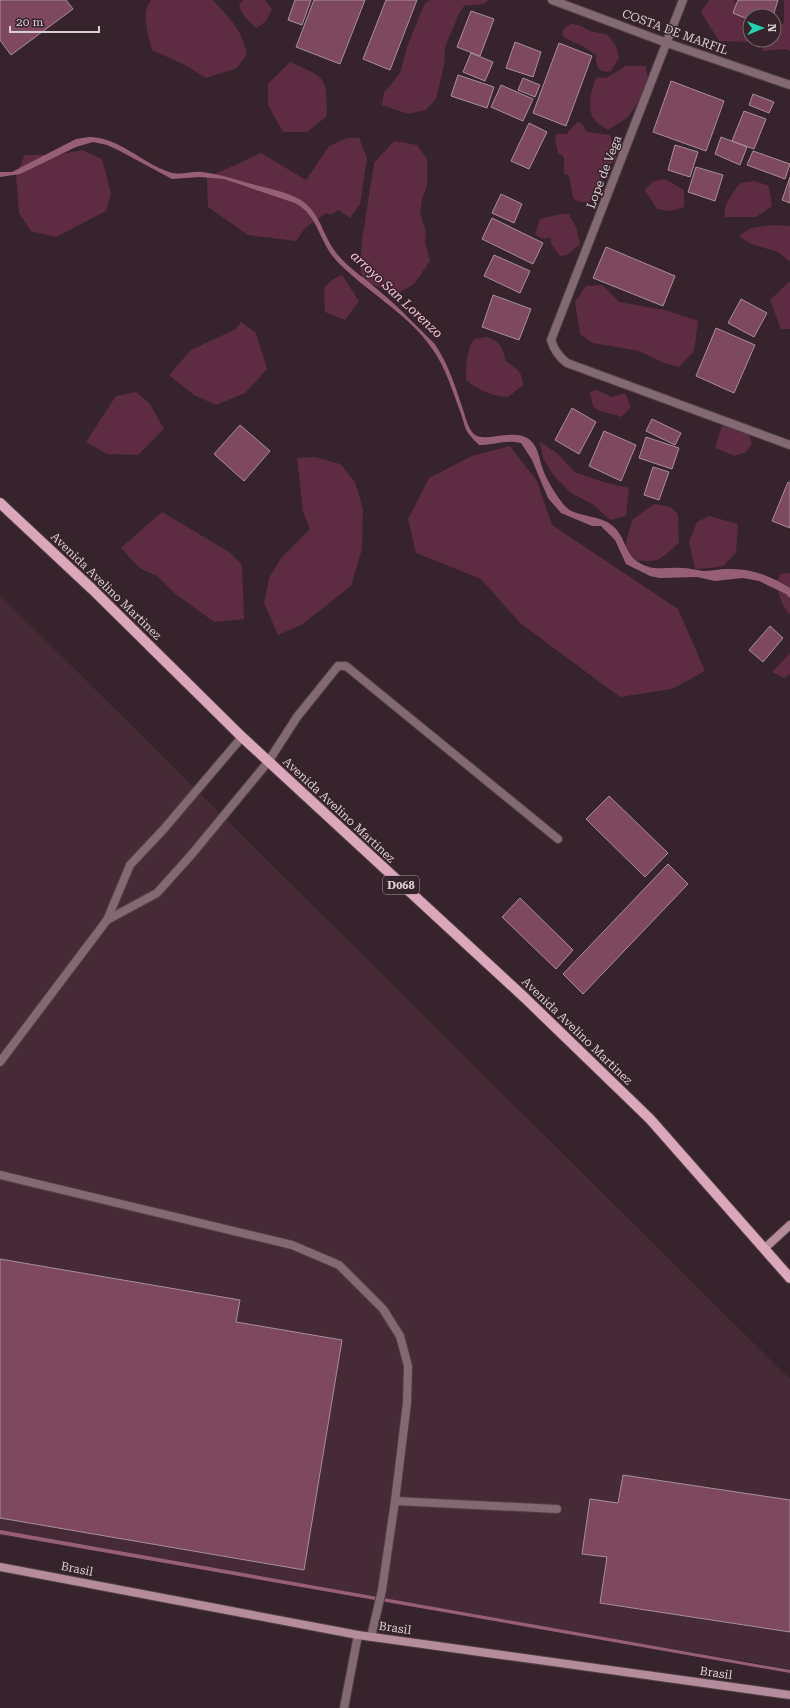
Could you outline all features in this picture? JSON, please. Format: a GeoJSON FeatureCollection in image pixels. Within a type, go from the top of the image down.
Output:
{"type":"FeatureCollection","features":[{"type":"Feature","properties":{"kind":"main road","name":"Avenida Avelino Martinez"},"geometry":{"type":"LineString","coordinates":[[0,504],[92,589],[268,762],[525,998],[650,1119],[790,1278]]}},
{"type":"Feature","properties":{"kind":"main road"},"geometry":{"type":"LineString","coordinates":[[765,1248],[790,1225]]}},
{"type":"Feature","properties":{"kind":"main road","name":"Brasil"},"geometry":{"type":"LineString","coordinates":[[0,1567],[358,1634],[790,1695]]}},
{"type":"Feature","properties":{"kind":"street","name":"COSTA DE MARFIL"},"geometry":{"type":"LineString","coordinates":[[552,0],[667,43],[790,85]]}},
{"type":"Feature","properties":{"kind":"street","name":"Lope de Vega"},"geometry":{"type":"LineString","coordinates":[[683,0],[552,340],[556,352],[560,358],[567,363],[790,445]]}},
{"type":"Feature","properties":{"kind":"street"},"geometry":{"type":"LineString","coordinates":[[107,920],[157,893],[192,854],[268,762],[297,718],[338,666],[346,666],[558,839]]}},
{"type":"Feature","properties":{"kind":"street"},"geometry":{"type":"LineString","coordinates":[[0,1062],[107,920],[130,865],[163,830],[242,737]]}},
{"type":"Feature","properties":{"kind":"street"},"geometry":{"type":"LineString","coordinates":[[0,1175],[292,1245],[340,1265],[383,1309],[400,1336],[408,1366],[407,1403],[382,1590],[371,1636]]}},
{"type":"Feature","properties":{"kind":"street"},"geometry":{"type":"LineString","coordinates":[[395,1501],[557,1510]]}},
{"type":"Feature","properties":{"kind":"street"},"geometry":{"type":"LineString","coordinates":[[344,1708],[358,1634]]}},
{"type":"Feature","properties":{"kind":"shaded area"},"geometry":{"type":"Polygon","coordinates":[[[151,0],[213,0],[234,24],[242,38],[247,54],[237,68],[206,78],[185,65],[152,50],[146,24],[146,11],[151,0]]]}},
{"type":"Feature","properties":{"kind":"shaded area"},"geometry":{"type":"Polygon","coordinates":[[[243,0],[265,0],[272,9],[266,21],[257,28],[242,12],[239,5],[243,0]]]}},
{"type":"Feature","properties":{"kind":"shaded area"},"geometry":{"type":"Polygon","coordinates":[[[430,0],[489,0],[483,4],[464,6],[445,47],[444,65],[436,99],[426,110],[408,114],[382,105],[384,93],[400,73],[408,44],[425,3],[430,0]]]}},
{"type":"Feature","properties":{"kind":"shaded area"},"geometry":{"type":"Polygon","coordinates":[[[709,0],[734,0],[742,17],[742,42],[719,41],[701,12],[709,0]]]}},
{"type":"Feature","properties":{"kind":"shaded area"},"geometry":{"type":"Polygon","coordinates":[[[784,0],[790,0],[790,51],[786,49],[762,51],[763,48],[782,48],[782,25],[784,23],[784,0]]]}},
{"type":"Feature","properties":{"kind":"shaded area"},"geometry":{"type":"Polygon","coordinates":[[[571,24],[579,25],[590,31],[608,35],[616,46],[619,58],[611,71],[607,72],[600,70],[596,62],[596,54],[563,36],[563,29],[571,24]]]}},
{"type":"Feature","properties":{"kind":"shaded area"},"geometry":{"type":"Polygon","coordinates":[[[290,62],[318,76],[325,86],[327,116],[307,132],[283,132],[268,105],[268,84],[290,62]]]}},
{"type":"Feature","properties":{"kind":"shaded area"},"geometry":{"type":"Polygon","coordinates":[[[626,66],[646,66],[648,82],[641,99],[627,118],[608,130],[598,123],[592,116],[590,99],[593,87],[597,77],[606,78],[626,66]]]}},
{"type":"Feature","properties":{"kind":"shaded area"},"geometry":{"type":"Polygon","coordinates":[[[578,122],[583,125],[587,132],[610,135],[616,154],[616,160],[601,172],[599,187],[596,195],[591,201],[587,202],[580,202],[573,198],[569,175],[564,174],[564,157],[558,153],[555,138],[557,134],[567,134],[578,122]]]}},
{"type":"Feature","properties":{"kind":"shaded area"},"geometry":{"type":"Polygon","coordinates":[[[89,137],[110,141],[149,163],[169,172],[177,174],[202,172],[215,174],[279,191],[302,201],[314,212],[329,242],[339,256],[351,268],[378,289],[434,343],[449,371],[472,432],[477,436],[483,437],[515,435],[523,436],[530,440],[537,449],[546,477],[556,494],[567,508],[571,511],[609,523],[619,533],[630,555],[641,564],[657,568],[685,568],[703,571],[736,569],[753,571],[768,576],[790,588],[790,598],[786,594],[759,581],[743,578],[715,581],[697,577],[660,578],[650,576],[626,564],[615,540],[601,526],[592,526],[561,513],[548,498],[532,460],[521,443],[505,442],[479,445],[470,436],[465,428],[442,364],[433,350],[412,325],[359,282],[335,259],[309,214],[295,203],[224,179],[199,177],[172,179],[118,150],[107,145],[93,142],[76,147],[20,174],[0,177],[0,172],[12,172],[76,139],[89,137]]]}},
{"type":"Feature","properties":{"kind":"shaded area"},"geometry":{"type":"Polygon","coordinates":[[[347,138],[359,138],[367,158],[360,204],[350,218],[338,210],[331,215],[326,213],[305,228],[296,241],[248,235],[208,207],[207,178],[261,153],[306,180],[329,146],[347,138]]]}},
{"type":"Feature","properties":{"kind":"shaded area"},"geometry":{"type":"Polygon","coordinates":[[[394,141],[417,145],[427,159],[427,186],[422,199],[420,213],[426,231],[425,243],[430,261],[414,284],[396,294],[364,281],[360,269],[362,240],[374,163],[394,141]]]}},
{"type":"Feature","properties":{"kind":"shaded area"},"geometry":{"type":"Polygon","coordinates":[[[82,150],[102,159],[111,194],[106,211],[56,237],[31,231],[19,213],[16,174],[25,155],[58,155],[82,150]]]}},
{"type":"Feature","properties":{"kind":"shaded area"},"geometry":{"type":"Polygon","coordinates":[[[665,179],[684,190],[684,207],[670,211],[657,209],[645,190],[653,181],[665,179]]]}},
{"type":"Feature","properties":{"kind":"shaded area"},"geometry":{"type":"Polygon","coordinates":[[[755,181],[769,186],[772,206],[756,217],[725,217],[725,208],[727,203],[740,183],[755,181]]]}},
{"type":"Feature","properties":{"kind":"shaded area"},"geometry":{"type":"Polygon","coordinates":[[[561,214],[569,214],[576,227],[580,244],[567,255],[560,256],[552,245],[550,237],[544,239],[535,235],[540,219],[561,214]]]}},
{"type":"Feature","properties":{"kind":"shaded area"},"geometry":{"type":"Polygon","coordinates":[[[773,225],[790,226],[790,262],[778,252],[751,244],[739,236],[751,228],[773,225]]]}},
{"type":"Feature","properties":{"kind":"shaded area"},"geometry":{"type":"Polygon","coordinates":[[[342,275],[359,301],[345,320],[325,312],[324,288],[333,279],[342,275]]]}},
{"type":"Feature","properties":{"kind":"shaded area"},"geometry":{"type":"Polygon","coordinates":[[[790,281],[790,329],[781,329],[770,300],[790,281]]]}},
{"type":"Feature","properties":{"kind":"shaded area"},"geometry":{"type":"Polygon","coordinates":[[[602,285],[619,302],[665,310],[698,321],[694,351],[679,367],[664,363],[639,351],[593,343],[580,334],[575,302],[586,286],[602,285]]]}},
{"type":"Feature","properties":{"kind":"shaded area"},"geometry":{"type":"Polygon","coordinates":[[[241,322],[256,333],[267,369],[245,393],[216,405],[194,395],[169,375],[191,350],[236,329],[241,322]]]}},
{"type":"Feature","properties":{"kind":"shaded area"},"geometry":{"type":"Polygon","coordinates":[[[487,337],[501,346],[506,362],[516,368],[522,377],[523,385],[508,397],[497,396],[486,392],[466,380],[469,348],[474,339],[487,337]]]}},
{"type":"Feature","properties":{"kind":"shaded area"},"geometry":{"type":"Polygon","coordinates":[[[597,390],[612,397],[625,393],[631,407],[621,417],[598,410],[593,406],[590,392],[597,390]]]}},
{"type":"Feature","properties":{"kind":"shaded area"},"geometry":{"type":"Polygon","coordinates":[[[136,392],[150,404],[164,429],[138,455],[107,454],[86,442],[116,396],[136,392]]]}},
{"type":"Feature","properties":{"kind":"shaded area"},"geometry":{"type":"Polygon","coordinates":[[[722,426],[748,432],[752,443],[746,452],[735,456],[715,448],[722,426]]]}},
{"type":"Feature","properties":{"kind":"shaded area"},"geometry":{"type":"Polygon","coordinates":[[[540,442],[557,453],[575,472],[603,482],[629,488],[626,516],[610,520],[594,505],[571,493],[554,476],[543,458],[540,442]]]}},
{"type":"Feature","properties":{"kind":"shaded area"},"geometry":{"type":"Polygon","coordinates":[[[510,446],[537,481],[552,525],[678,609],[705,671],[672,689],[620,697],[520,623],[481,579],[416,553],[408,519],[429,478],[472,456],[510,446]]]}},
{"type":"Feature","properties":{"kind":"shaded area"},"geometry":{"type":"Polygon","coordinates":[[[315,457],[340,464],[355,482],[363,509],[362,549],[351,586],[301,625],[278,635],[264,603],[269,578],[281,558],[310,529],[303,512],[297,458],[315,457]]]}},
{"type":"Feature","properties":{"kind":"shaded area"},"geometry":{"type":"Polygon","coordinates":[[[654,504],[670,507],[678,514],[679,542],[661,558],[656,560],[644,561],[626,559],[626,542],[632,520],[654,504]]]}},
{"type":"Feature","properties":{"kind":"shaded area"},"geometry":{"type":"Polygon","coordinates":[[[162,512],[229,552],[242,565],[244,619],[214,622],[173,592],[157,576],[141,569],[121,548],[162,512]]]}},
{"type":"Feature","properties":{"kind":"shaded area"},"geometry":{"type":"Polygon","coordinates":[[[709,516],[738,524],[736,553],[723,566],[695,569],[689,542],[697,522],[709,516]]]}},
{"type":"Feature","properties":{"kind":"shaded area"},"geometry":{"type":"Polygon","coordinates":[[[790,573],[790,615],[779,596],[778,579],[780,574],[790,573]]]}},
{"type":"Feature","properties":{"kind":"shaded area"},"geometry":{"type":"Polygon","coordinates":[[[0,595],[790,1379],[790,1669],[0,1535],[0,595]]]}},
{"type":"Feature","properties":{"kind":"shaded area"},"geometry":{"type":"Polygon","coordinates":[[[790,653],[790,674],[784,678],[772,672],[790,653]]]}},
{"type":"Feature","properties":{"kind":"shaded area"},"geometry":{"type":"Polygon","coordinates":[[[0,1530],[790,1670],[790,1673],[0,1534],[0,1530]]]}},
{"type":"Feature","properties":{"kind":"building"},"geometry":{"type":"Polygon","coordinates":[[[0,0],[66,0],[73,9],[11,55],[0,40],[0,0]]]}},
{"type":"Feature","properties":{"kind":"building"},"geometry":{"type":"Polygon","coordinates":[[[295,0],[311,0],[302,25],[288,20],[295,0]]]}},
{"type":"Feature","properties":{"kind":"building"},"geometry":{"type":"Polygon","coordinates":[[[314,0],[365,0],[340,64],[296,47],[314,0]]]}},
{"type":"Feature","properties":{"kind":"building"},"geometry":{"type":"Polygon","coordinates":[[[386,0],[417,0],[390,70],[363,59],[386,0]]]}},
{"type":"Feature","properties":{"kind":"building"},"geometry":{"type":"Polygon","coordinates":[[[738,0],[778,0],[776,8],[742,8],[742,17],[733,13],[738,0]]]}},
{"type":"Feature","properties":{"kind":"building"},"geometry":{"type":"Polygon","coordinates":[[[471,11],[494,19],[480,56],[457,47],[471,11]]]}},
{"type":"Feature","properties":{"kind":"building"},"geometry":{"type":"Polygon","coordinates":[[[515,42],[541,52],[533,77],[506,68],[515,42]]]}},
{"type":"Feature","properties":{"kind":"building"},"geometry":{"type":"Polygon","coordinates":[[[559,43],[592,56],[566,126],[533,113],[559,43]]]}},
{"type":"Feature","properties":{"kind":"building"},"geometry":{"type":"Polygon","coordinates":[[[471,53],[493,62],[485,81],[463,72],[471,53]]]}},
{"type":"Feature","properties":{"kind":"building"},"geometry":{"type":"Polygon","coordinates":[[[458,75],[494,87],[487,108],[451,96],[458,75]]]}},
{"type":"Feature","properties":{"kind":"building"},"geometry":{"type":"Polygon","coordinates":[[[523,78],[540,85],[535,97],[518,90],[523,78]]]}},
{"type":"Feature","properties":{"kind":"building"},"geometry":{"type":"Polygon","coordinates":[[[671,81],[724,101],[706,151],[653,132],[671,81]]]}},
{"type":"Feature","properties":{"kind":"building"},"geometry":{"type":"Polygon","coordinates":[[[501,85],[533,99],[523,121],[491,107],[501,85]]]}},
{"type":"Feature","properties":{"kind":"building"},"geometry":{"type":"Polygon","coordinates":[[[753,94],[774,102],[769,113],[749,105],[753,94]]]}},
{"type":"Feature","properties":{"kind":"building"},"geometry":{"type":"Polygon","coordinates":[[[744,111],[766,119],[754,149],[732,141],[744,111]]]}},
{"type":"Feature","properties":{"kind":"building"},"geometry":{"type":"Polygon","coordinates":[[[529,123],[547,132],[529,169],[511,161],[529,123]]]}},
{"type":"Feature","properties":{"kind":"building"},"geometry":{"type":"Polygon","coordinates":[[[721,137],[747,147],[740,165],[715,154],[721,137]]]}},
{"type":"Feature","properties":{"kind":"building"},"geometry":{"type":"Polygon","coordinates":[[[675,145],[698,152],[690,177],[668,170],[675,145]]]}},
{"type":"Feature","properties":{"kind":"building"},"geometry":{"type":"Polygon","coordinates":[[[753,151],[790,164],[785,179],[747,165],[753,151]]]}},
{"type":"Feature","properties":{"kind":"building"},"geometry":{"type":"Polygon","coordinates":[[[696,167],[723,175],[715,201],[688,192],[696,167]]]}},
{"type":"Feature","properties":{"kind":"building"},"geometry":{"type":"Polygon","coordinates":[[[790,177],[790,203],[782,200],[790,177]]]}},
{"type":"Feature","properties":{"kind":"building"},"geometry":{"type":"Polygon","coordinates":[[[501,194],[522,204],[514,223],[492,213],[501,194]]]}},
{"type":"Feature","properties":{"kind":"building"},"geometry":{"type":"Polygon","coordinates":[[[492,218],[543,243],[533,264],[482,239],[492,218]]]}},
{"type":"Feature","properties":{"kind":"building"},"geometry":{"type":"Polygon","coordinates":[[[606,247],[675,276],[663,306],[593,278],[606,247]]]}},
{"type":"Feature","properties":{"kind":"building"},"geometry":{"type":"Polygon","coordinates":[[[494,255],[530,271],[520,293],[484,276],[494,255]]]}},
{"type":"Feature","properties":{"kind":"building"},"geometry":{"type":"Polygon","coordinates":[[[493,295],[531,309],[519,340],[482,327],[493,295]]]}},
{"type":"Feature","properties":{"kind":"building"},"geometry":{"type":"Polygon","coordinates":[[[741,299],[767,313],[754,337],[728,323],[741,299]]]}},
{"type":"Feature","properties":{"kind":"building"},"geometry":{"type":"Polygon","coordinates":[[[716,328],[755,345],[734,393],[696,376],[716,328]]]}},
{"type":"Feature","properties":{"kind":"building"},"geometry":{"type":"Polygon","coordinates":[[[572,408],[596,422],[579,454],[555,440],[572,408]]]}},
{"type":"Feature","properties":{"kind":"building"},"geometry":{"type":"Polygon","coordinates":[[[652,419],[681,433],[675,445],[646,431],[652,419]]]}},
{"type":"Feature","properties":{"kind":"building"},"geometry":{"type":"Polygon","coordinates":[[[240,425],[270,451],[244,481],[214,454],[240,425]]]}},
{"type":"Feature","properties":{"kind":"building"},"geometry":{"type":"Polygon","coordinates":[[[604,431],[636,445],[621,481],[589,466],[604,431]]]}},
{"type":"Feature","properties":{"kind":"building"},"geometry":{"type":"Polygon","coordinates":[[[646,437],[679,448],[672,469],[639,458],[646,437]]]}},
{"type":"Feature","properties":{"kind":"building"},"geometry":{"type":"Polygon","coordinates":[[[653,467],[669,472],[659,500],[644,495],[653,467]]]}},
{"type":"Feature","properties":{"kind":"building"},"geometry":{"type":"Polygon","coordinates":[[[788,482],[790,483],[790,528],[772,521],[788,482]]]}},
{"type":"Feature","properties":{"kind":"building"},"geometry":{"type":"Polygon","coordinates":[[[770,626],[783,638],[763,662],[749,650],[770,626]]]}},
{"type":"Feature","properties":{"kind":"building"},"geometry":{"type":"Polygon","coordinates":[[[609,796],[668,853],[645,877],[586,819],[609,796]]]}},
{"type":"Feature","properties":{"kind":"building"},"geometry":{"type":"Polygon","coordinates":[[[668,864],[688,884],[583,994],[563,974],[668,864]]]}},
{"type":"Feature","properties":{"kind":"building"},"geometry":{"type":"Polygon","coordinates":[[[520,898],[573,950],[556,969],[502,917],[520,898]]]}},
{"type":"Feature","properties":{"kind":"building"},"geometry":{"type":"Polygon","coordinates":[[[0,1259],[240,1300],[236,1322],[342,1340],[304,1570],[0,1518],[0,1259]]]}},
{"type":"Feature","properties":{"kind":"building"},"geometry":{"type":"Polygon","coordinates":[[[623,1475],[790,1500],[790,1632],[600,1603],[607,1557],[582,1554],[590,1499],[618,1503],[623,1475]]]}},
{"type":"Feature","properties":{"kind":"water label","name":"arroyo San Lorenzo"},"geometry":{"type":"Point","coordinates":[397,294]}}]}
